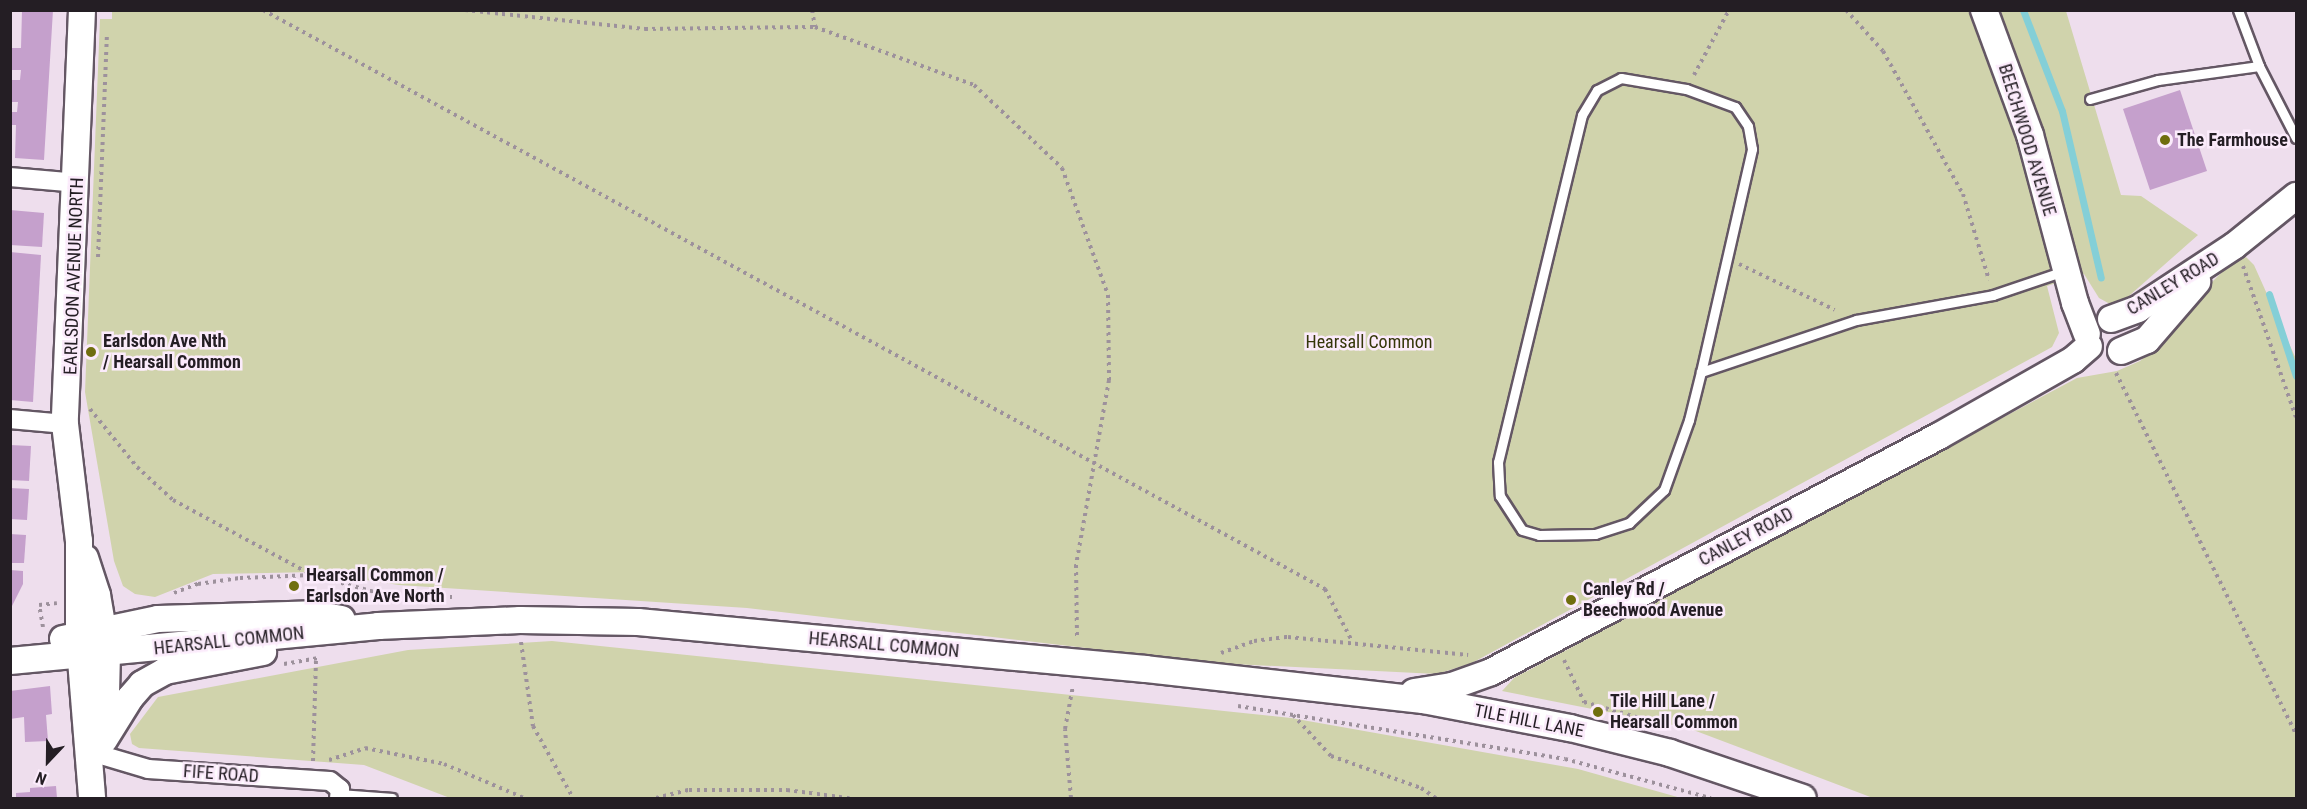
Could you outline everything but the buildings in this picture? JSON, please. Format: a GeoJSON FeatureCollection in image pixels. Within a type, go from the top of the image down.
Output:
{"type":"FeatureCollection","features":[{"type":"Feature","properties":{"kind":"main road","name":"EARLSDON AVENUE NORTH"},"geometry":{"type":"LineString","coordinates":[[82,10],[78,183],[79,541],[77,600],[92,798]]}},
{"type":"Feature","properties":{"kind":"main road","name":"BEECHWOOD AVENUE"},"geometry":{"type":"LineString","coordinates":[[1984,10],[2030,135],[2066,270],[2097,329]]}},
{"type":"Feature","properties":{"kind":"main road","name":"CANLEY ROAD"},"geometry":{"type":"LineString","coordinates":[[2116,354],[2146,340],[2182,297],[2234,246],[2296,196]]}},
{"type":"Feature","properties":{"kind":"main road","name":"CANLEY ROAD"},"geometry":{"type":"LineString","coordinates":[[1390,696],[1452,686],[1491,672],[1938,436],[2073,360],[2097,329],[2138,309],[2234,246]]}},
{"type":"Feature","properties":{"kind":"main road"},"geometry":{"type":"LineString","coordinates":[[2097,329],[2125,334],[2116,354],[2098,355],[2097,329]]}},
{"type":"Feature","properties":{"kind":"main road","name":"EARLSDON AVENUE NORTH"},"geometry":{"type":"LineString","coordinates":[[79,541],[106,641],[103,747]]}},
{"type":"Feature","properties":{"kind":"main road","name":"HEARSALL COMMON"},"geometry":{"type":"LineString","coordinates":[[106,641],[158,619],[312,614],[378,626]]}},
{"type":"Feature","properties":{"kind":"main road","name":"HEARSALL COMMON"},"geometry":{"type":"LineString","coordinates":[[79,645],[106,641],[520,620],[638,622],[1077,663],[1390,696]]}},
{"type":"Feature","properties":{"kind":"main road"},"geometry":{"type":"LineString","coordinates":[[92,798],[103,747],[129,698],[141,684],[165,671],[310,642],[334,629]]}},
{"type":"Feature","properties":{"kind":"main road"},"geometry":{"type":"LineString","coordinates":[[10,656],[51,643],[79,645]]}},
{"type":"Feature","properties":{"kind":"main road"},"geometry":{"type":"LineString","coordinates":[[10,661],[79,645]]}},
{"type":"Feature","properties":{"kind":"main road","name":"TILE HILL LANE"},"geometry":{"type":"LineString","coordinates":[[1390,696],[1570,728],[1670,753],[1803,798]]}},
{"type":"Feature","properties":{"kind":"street"},"geometry":{"type":"LineString","coordinates":[[10,177],[78,183]]}},
{"type":"Feature","properties":{"kind":"street"},"geometry":{"type":"LineString","coordinates":[[10,419],[77,421]]}},
{"type":"Feature","properties":{"kind":"street","name":"FIFE ROAD"},"geometry":{"type":"LineString","coordinates":[[103,747],[148,769],[330,781],[340,794]]}},
{"type":"Feature","properties":{"kind":"lane"},"geometry":{"type":"LineString","coordinates":[[2238,10],[2259,66],[2296,138]]}},
{"type":"Feature","properties":{"kind":"lane"},"geometry":{"type":"LineString","coordinates":[[2090,99],[2158,80],[2259,66]]}},
{"type":"Feature","properties":{"kind":"lane"},"geometry":{"type":"LineString","coordinates":[[1621,78],[1686,89],[1735,107],[1748,126],[1752,149],[1689,420],[1664,490],[1629,523],[1595,534],[1539,535],[1522,530],[1512,518],[1500,496],[1498,462],[1582,115],[1597,90],[1621,78]]}},
{"type":"Feature","properties":{"kind":"lane"},"geometry":{"type":"LineString","coordinates":[[1701,372],[1857,320],[1993,295],[2066,270]]}},
{"type":"Feature","properties":{"kind":"lane"},"geometry":{"type":"LineString","coordinates":[[340,794],[393,798]]}},
{"type":"Feature","properties":{"kind":"path"},"geometry":{"type":"LineString","coordinates":[[263,10],[1326,589],[1352,642]]}},
{"type":"Feature","properties":{"kind":"path"},"geometry":{"type":"LineString","coordinates":[[465,10],[645,29],[815,27],[974,85],[1062,168],[1108,296],[1108,380],[1096,463],[1076,564],[1077,663],[1065,729],[1071,798]]}},
{"type":"Feature","properties":{"kind":"path"},"geometry":{"type":"LineString","coordinates":[[812,10],[815,27]]}},
{"type":"Feature","properties":{"kind":"path"},"geometry":{"type":"LineString","coordinates":[[1686,89],[1729,10]]}},
{"type":"Feature","properties":{"kind":"path"},"geometry":{"type":"LineString","coordinates":[[1846,10],[1883,51],[1963,195],[1993,295]]}},
{"type":"Feature","properties":{"kind":"path"},"geometry":{"type":"LineString","coordinates":[[2234,246],[2252,285],[2296,417]]}},
{"type":"Feature","properties":{"kind":"path"},"geometry":{"type":"LineString","coordinates":[[1727,259],[1857,320]]}},
{"type":"Feature","properties":{"kind":"path"},"geometry":{"type":"LineString","coordinates":[[2116,354],[2115,369],[2296,734]]}},
{"type":"Feature","properties":{"kind":"path"},"geometry":{"type":"LineString","coordinates":[[77,421],[90,408],[137,467],[173,500],[312,575],[198,584],[167,596]]}},
{"type":"Feature","properties":{"kind":"path"},"geometry":{"type":"LineString","coordinates":[[51,643],[39,619],[39,605],[77,600]]}},
{"type":"Feature","properties":{"kind":"path"},"geometry":{"type":"LineString","coordinates":[[520,620],[523,675],[532,726],[573,798]]}},
{"type":"Feature","properties":{"kind":"path"},"geometry":{"type":"LineString","coordinates":[[1554,638],[1584,702],[1656,723]]}},
{"type":"Feature","properties":{"kind":"path"},"geometry":{"type":"LineString","coordinates":[[276,665],[327,656]]}},
{"type":"Feature","properties":{"kind":"path"},"geometry":{"type":"LineString","coordinates":[[313,780],[316,658]]}},
{"type":"Feature","properties":{"kind":"path"},"geometry":{"type":"LineString","coordinates":[[1233,705],[1565,759],[1663,783],[1711,798]]}},
{"type":"Feature","properties":{"kind":"path"},"geometry":{"type":"LineString","coordinates":[[1292,713],[1331,756],[1421,788],[1436,798]]}},
{"type":"Feature","properties":{"kind":"path"},"geometry":{"type":"LineString","coordinates":[[313,780],[332,757],[365,748],[444,764],[524,798]]}},
{"type":"Feature","properties":{"kind":"path"},"geometry":{"type":"LineString","coordinates":[[1663,783],[1670,753]]}},
{"type":"Feature","properties":{"kind":"path"},"geometry":{"type":"LineString","coordinates":[[656,798],[689,790],[787,790],[849,798]]}},
{"type":"Feature","properties":{"kind":"green space","name":"Hearsall Common"},"geometry":{"type":"Polygon","coordinates":[[[112,10],[2066,11],[2121,195],[2141,196],[2198,235],[2121,303],[2110,304],[2099,298],[2084,274],[2047,286],[2059,333],[2052,347],[1472,663],[1437,674],[1213,663],[747,608],[399,585],[313,572],[213,574],[155,597],[135,594],[123,586],[114,561],[85,392],[100,19],[112,19],[112,10]]]}},
{"type":"Feature","properties":{"kind":"green space"},"geometry":{"type":"Polygon","coordinates":[[[2246,257],[2254,265],[2296,359],[2296,798],[1873,798],[1688,728],[1502,691],[1514,678],[2077,378],[2117,371],[2140,361],[2160,344],[2185,309],[2226,268],[2246,257]]]}},
{"type":"Feature","properties":{"kind":"green space"},"geometry":{"type":"Polygon","coordinates":[[[552,641],[1291,718],[1578,769],[1681,798],[450,798],[364,765],[139,748],[132,744],[130,734],[158,697],[408,650],[552,641]]]}},
{"type":"Feature","properties":{"kind":"waterway"},"geometry":{"type":"LineString","coordinates":[[2023,10],[2062,111],[2101,278]]}},
{"type":"Feature","properties":{"kind":"waterway"},"geometry":{"type":"LineString","coordinates":[[2269,294],[2296,376]]}},
{"type":"Feature","properties":{"kind":"place","name":"The Farmhouse"},"geometry":{"type":"Point","coordinates":[2165,140]}},
{"type":"Feature","properties":{"kind":"place","name":"Earlsdon Ave Nth / Hearsall Common"},"geometry":{"type":"Point","coordinates":[91,352]}},
{"type":"Feature","properties":{"kind":"place","name":"Hearsall Common / Earlsdon Ave North"},"geometry":{"type":"Point","coordinates":[294,586]}},
{"type":"Feature","properties":{"kind":"place","name":"Canley Rd / Beechwood Avenue"},"geometry":{"type":"Point","coordinates":[1571,600]}},
{"type":"Feature","properties":{"kind":"place","name":"Tile Hill Lane / Hearsall Common"},"geometry":{"type":"Point","coordinates":[1598,712]}}]}
